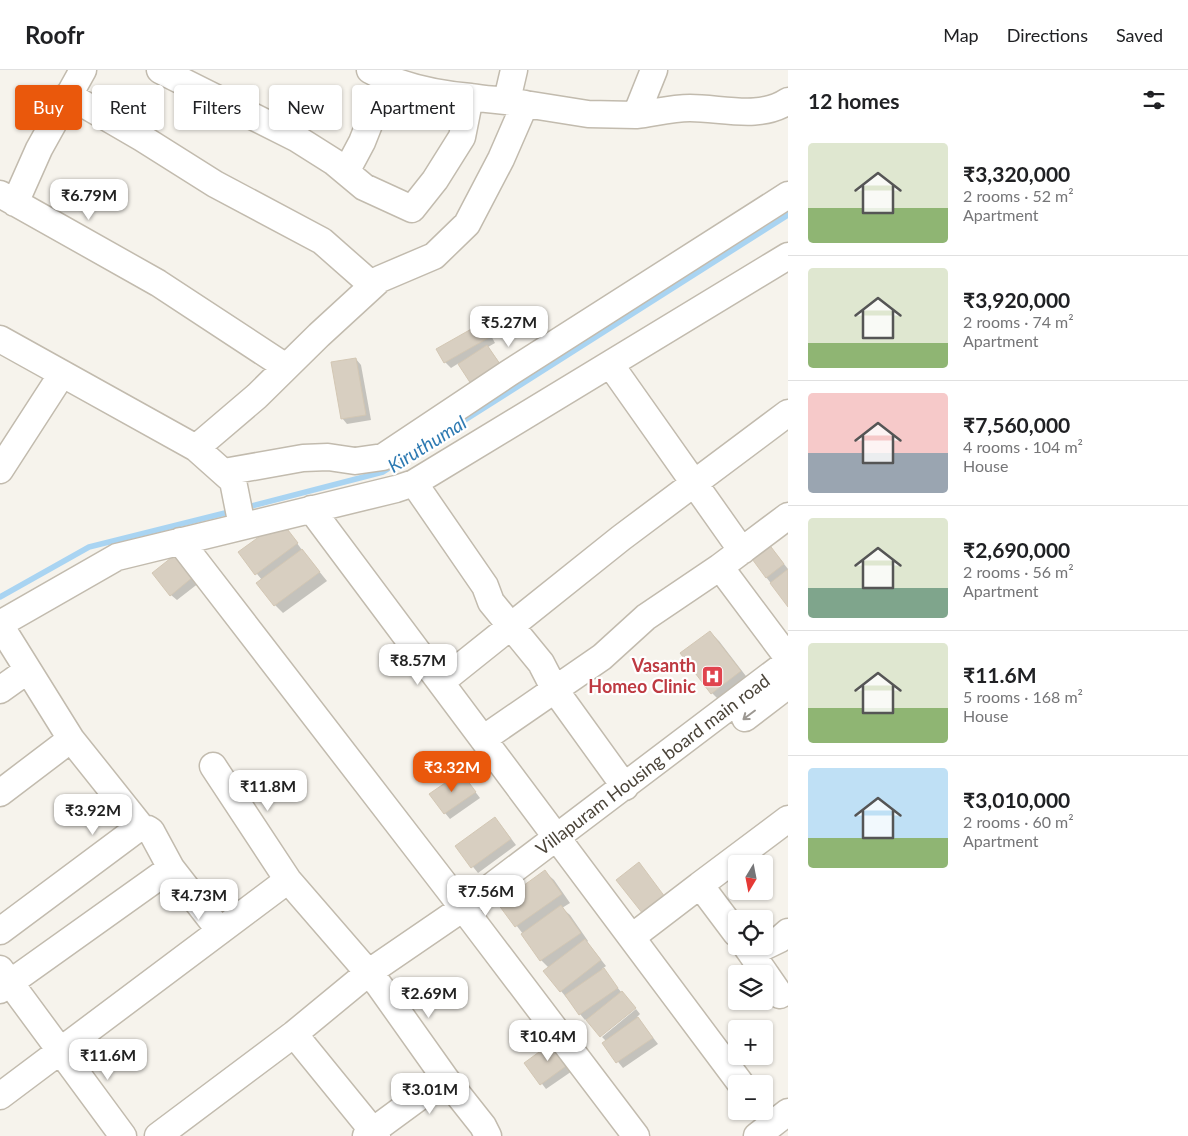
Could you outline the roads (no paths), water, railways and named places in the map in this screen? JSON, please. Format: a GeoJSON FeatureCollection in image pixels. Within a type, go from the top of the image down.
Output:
{"type":"FeatureCollection","features":[{"type":"Feature","properties":{"kind":"street"},"geometry":{"type":"LineString","coordinates":[[74,85],[82,70]]}},
{"type":"Feature","properties":{"kind":"street"},"geometry":{"type":"LineString","coordinates":[[160,70],[199,79],[334,162],[364,187],[412,209],[435,180],[462,137],[463,130]]}},
{"type":"Feature","properties":{"kind":"street"},"geometry":{"type":"LineString","coordinates":[[196,448],[256,396],[372,285],[380,279],[434,256],[467,224],[501,159],[516,102],[514,70]]}},
{"type":"Feature","properties":{"kind":"street"},"geometry":{"type":"LineString","coordinates":[[636,116],[654,70]]}},
{"type":"Feature","properties":{"kind":"street"},"geometry":{"type":"LineString","coordinates":[[346,172],[362,142],[379,75],[430,80],[442,85]]}},
{"type":"Feature","properties":{"kind":"street"},"geometry":{"type":"LineString","coordinates":[[473,97],[516,102],[588,114],[636,116],[688,108],[749,112],[769,110],[779,107],[788,101]]}},
{"type":"Feature","properties":{"kind":"street"},"geometry":{"type":"LineString","coordinates":[[82,103],[142,138],[214,184],[322,241],[372,285]]}},
{"type":"Feature","properties":{"kind":"street"},"geometry":{"type":"LineString","coordinates":[[49,130],[8,198],[158,283],[286,367]]}},
{"type":"Feature","properties":{"kind":"street"},"geometry":{"type":"LineString","coordinates":[[229,477],[304,458],[355,461],[383,457],[518,367],[788,195]]}},
{"type":"Feature","properties":{"kind":"street"},"geometry":{"type":"LineString","coordinates":[[220,931],[171,868],[151,831],[142,828],[71,739],[0,624],[117,557],[180,541],[241,521],[311,509],[414,483],[788,256]]}},
{"type":"Feature","properties":{"kind":"street"},"geometry":{"type":"LineString","coordinates":[[0,339],[196,448],[229,477],[241,521]]}},
{"type":"Feature","properties":{"kind":"street"},"geometry":{"type":"LineString","coordinates":[[610,364],[742,551]]}},
{"type":"Feature","properties":{"kind":"street"},"geometry":{"type":"LineString","coordinates":[[0,470],[62,374]]}},
{"type":"Feature","properties":{"kind":"street"},"geometry":{"type":"LineString","coordinates":[[441,682],[621,538],[788,412]]}},
{"type":"Feature","properties":{"kind":"street"},"geometry":{"type":"LineString","coordinates":[[414,483],[485,586],[491,602],[541,664],[556,690],[625,787]]}},
{"type":"Feature","properties":{"kind":"street"},"geometry":{"type":"LineString","coordinates":[[311,509],[734,1075]]}},
{"type":"Feature","properties":{"kind":"street"},"geometry":{"type":"LineString","coordinates":[[483,738],[602,657],[646,617],[720,567],[788,516]]}},
{"type":"Feature","properties":{"kind":"street"},"geometry":{"type":"LineString","coordinates":[[180,541],[467,913],[636,1136]]}},
{"type":"Feature","properties":{"kind":"street"},"geometry":{"type":"LineString","coordinates":[[720,567],[788,658]]}},
{"type":"Feature","properties":{"kind":"street","name":"Villapuram Housing board main road"},"geometry":{"type":"LineString","coordinates":[[562,844],[625,787],[788,662]]}},
{"type":"Feature","properties":{"kind":"street"},"geometry":{"type":"LineString","coordinates":[[0,690],[28,670]]}},
{"type":"Feature","properties":{"kind":"street","name":"Villapuram Housing board main road"},"geometry":{"type":"LineString","coordinates":[[467,913],[562,844],[611,813],[699,752],[788,686]]}},
{"type":"Feature","properties":{"kind":"street"},"geometry":{"type":"LineString","coordinates":[[0,793],[71,739]]}},
{"type":"Feature","properties":{"kind":"street"},"geometry":{"type":"LineString","coordinates":[[213,766],[288,880],[374,979],[483,1126],[488,1136]]}},
{"type":"Feature","properties":{"kind":"street"},"geometry":{"type":"LineString","coordinates":[[632,937],[788,819]]}},
{"type":"Feature","properties":{"kind":"street"},"geometry":{"type":"LineString","coordinates":[[0,931],[137,829],[142,828]]}},
{"type":"Feature","properties":{"kind":"street"},"geometry":{"type":"LineString","coordinates":[[123,1136],[60,1051],[3,981],[171,868]]}},
{"type":"Feature","properties":{"kind":"street"},"geometry":{"type":"LineString","coordinates":[[0,1096],[288,880]]}},
{"type":"Feature","properties":{"kind":"street"},"geometry":{"type":"LineString","coordinates":[[700,885],[728,922]]}},
{"type":"Feature","properties":{"kind":"street"},"geometry":{"type":"LineString","coordinates":[[182,1136],[374,979],[467,913]]}},
{"type":"Feature","properties":{"kind":"street"},"geometry":{"type":"LineString","coordinates":[[773,940],[780,939],[788,932]]}},
{"type":"Feature","properties":{"kind":"street"},"geometry":{"type":"LineString","coordinates":[[753,955],[780,995]]}},
{"type":"Feature","properties":{"kind":"street"},"geometry":{"type":"LineString","coordinates":[[299,1041],[372,1134],[446,1078]]}},
{"type":"Feature","properties":{"kind":"street"},"geometry":{"type":"LineString","coordinates":[[158,1136],[299,1041]]}},
{"type":"Feature","properties":{"kind":"waterway","name":"Kiruthumal"},"geometry":{"type":"LineString","coordinates":[[244,508],[383,472],[788,215]]}},
{"type":"Feature","properties":{"kind":"waterway","name":"Kiruthumal"},"geometry":{"type":"LineString","coordinates":[[0,597],[89,547],[233,511]]}},
{"type":"Feature","properties":{"kind":"place","name":"Vasanth Homeo Clinic"},"geometry":{"type":"Point","coordinates":[712,676]}}]}
